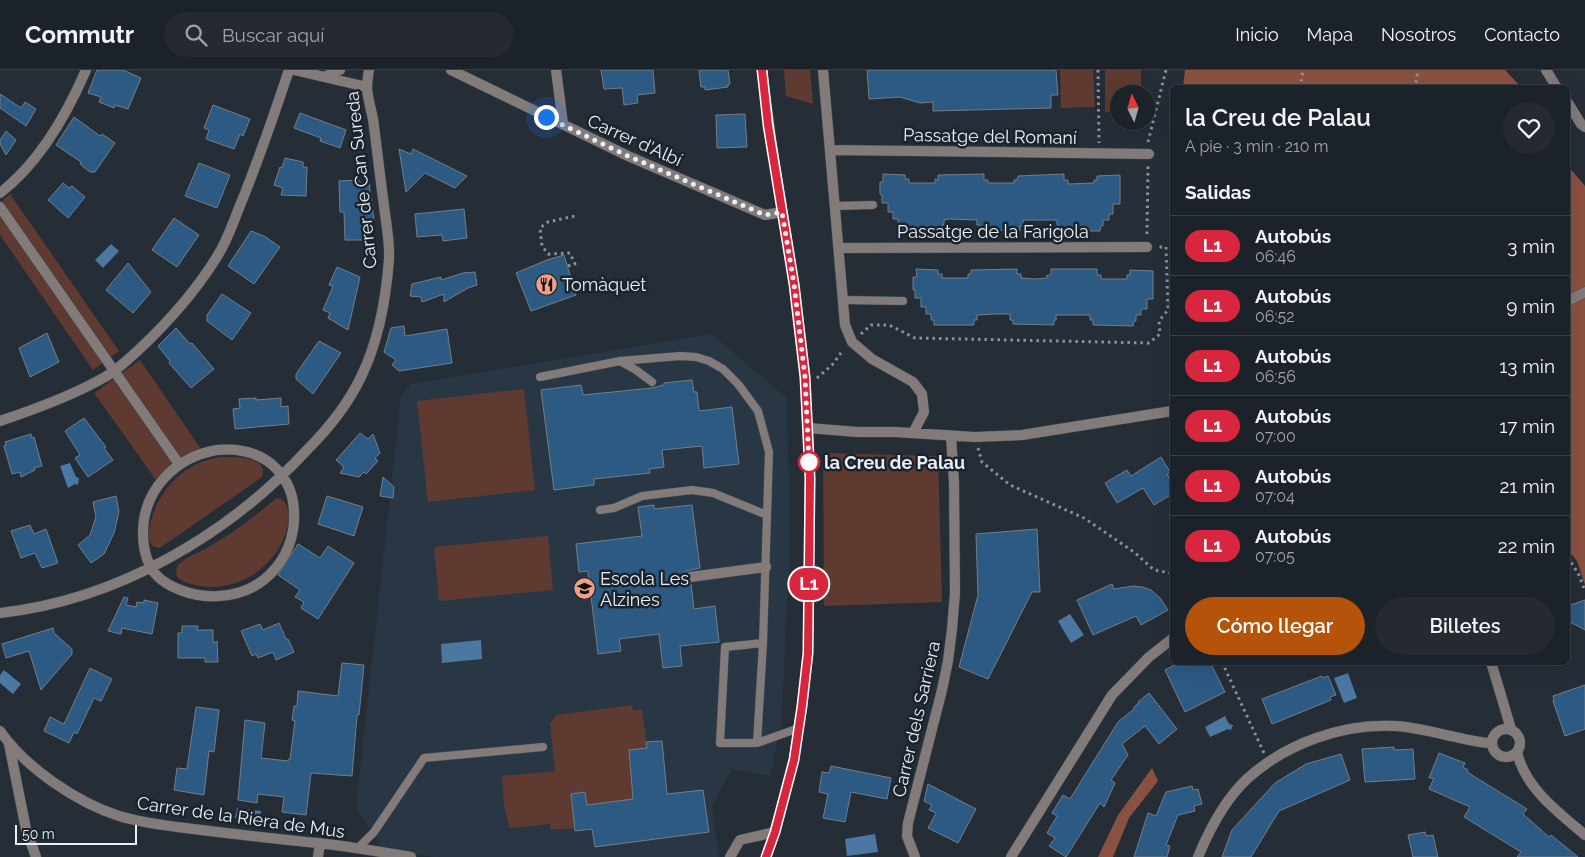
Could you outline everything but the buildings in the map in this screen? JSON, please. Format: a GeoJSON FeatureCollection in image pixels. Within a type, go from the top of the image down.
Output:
{"type":"FeatureCollection","features":[{"type":"Feature","properties":{"kind":"street"},"geometry":{"type":"LineString","coordinates":[[0,193],[33,159],[54,132],[74,97],[86,70]]}},
{"type":"Feature","properties":{"kind":"street"},"geometry":{"type":"LineString","coordinates":[[0,421],[73,394],[107,376],[132,357],[163,326],[193,291],[219,254],[254,172],[289,70]]}},
{"type":"Feature","properties":{"kind":"street"},"geometry":{"type":"LineString","coordinates":[[294,70],[367,87]]}},
{"type":"Feature","properties":{"kind":"street"},"geometry":{"type":"LineString","coordinates":[[324,77],[340,70]]}},
{"type":"Feature","properties":{"kind":"street","name":"Carrer de Can Sureda"},"geometry":{"type":"LineString","coordinates":[[0,613],[52,604],[96,590],[150,568],[178,553],[232,518],[265,493],[326,430],[345,404],[361,378],[382,319],[389,256],[374,127],[367,87],[369,70]]}},
{"type":"Feature","properties":{"kind":"street","name":"Carrer d'Albí"},"geometry":{"type":"LineString","coordinates":[[451,70],[628,156],[765,215],[782,212]]}},
{"type":"Feature","properties":{"kind":"street"},"geometry":{"type":"LineString","coordinates":[[556,70],[563,124]]}},
{"type":"Feature","properties":{"kind":"street"},"geometry":{"type":"LineString","coordinates":[[762,70],[768,125],[794,284],[805,377],[810,478],[808,653],[794,760],[775,832],[766,857]]}},
{"type":"Feature","properties":{"kind":"street"},"geometry":{"type":"LineString","coordinates":[[823,70],[845,325],[852,342],[872,359],[913,382],[922,394],[924,412],[913,433]]}},
{"type":"Feature","properties":{"kind":"street"},"geometry":{"type":"LineString","coordinates":[[1546,70],[1555,85]]}},
{"type":"Feature","properties":{"kind":"street"},"geometry":{"type":"LineString","coordinates":[[1570,106],[1585,127]]}},
{"type":"Feature","properties":{"kind":"street","name":"Passatge del Romaní"},"geometry":{"type":"LineString","coordinates":[[830,150],[1149,154]]}},
{"type":"Feature","properties":{"kind":"street"},"geometry":{"type":"LineString","coordinates":[[0,207],[179,464]]}},
{"type":"Feature","properties":{"kind":"street","name":"Passatge de la Farigola"},"geometry":{"type":"LineString","coordinates":[[839,248],[1147,247]]}},
{"type":"Feature","properties":{"kind":"street"},"geometry":{"type":"LineString","coordinates":[[1570,300],[1585,292]]}},
{"type":"Feature","properties":{"kind":"street"},"geometry":{"type":"LineString","coordinates":[[808,428],[975,437],[1022,435],[1170,411]]}},
{"type":"Feature","properties":{"kind":"street","name":"Carrer dels Sarriera"},"geometry":{"type":"LineString","coordinates":[[915,857],[907,836],[908,823],[946,671],[953,620],[955,593],[951,436]]}},
{"type":"Feature","properties":{"kind":"street"},"geometry":{"type":"LineString","coordinates":[[238,451],[265,460],[282,476],[288,485],[294,504],[295,521],[293,535],[285,555],[272,572],[262,581],[250,588],[229,595],[201,596],[174,587],[161,579],[150,568],[143,542],[145,513],[157,487],[179,464],[189,458],[209,452],[238,451]]}},
{"type":"Feature","properties":{"kind":"street"},"geometry":{"type":"LineString","coordinates":[[690,577],[766,567]]}},
{"type":"Feature","properties":{"kind":"street"},"geometry":{"type":"LineString","coordinates":[[1011,857],[1112,695],[1149,657],[1170,641]]}},
{"type":"Feature","properties":{"kind":"street"},"geometry":{"type":"LineString","coordinates":[[1492,665],[1512,729],[1519,736],[1521,742],[1517,752],[1507,757],[1502,756],[1494,749],[1492,743],[1496,733],[1500,730],[1512,729]]}},
{"type":"Feature","properties":{"kind":"street"},"geometry":{"type":"LineString","coordinates":[[1198,857],[1211,826],[1230,798],[1248,778],[1268,763],[1303,743],[1330,733],[1360,727],[1394,726],[1414,728],[1481,744],[1492,743]]}},
{"type":"Feature","properties":{"kind":"street","name":"Carrer de la Riera de Mus"},"geometry":{"type":"LineString","coordinates":[[0,732],[9,744],[36,768],[63,788],[98,808],[121,816],[175,826],[320,843],[411,857]]}},
{"type":"Feature","properties":{"kind":"street"},"geometry":{"type":"LineString","coordinates":[[9,744],[26,828],[36,857]]}},
{"type":"Feature","properties":{"kind":"street"},"geometry":{"type":"LineString","coordinates":[[1517,752],[1528,779],[1550,805],[1585,835]]}},
{"type":"Feature","properties":{"kind":"street"},"geometry":{"type":"LineString","coordinates":[[730,857],[740,840],[775,832]]}},
{"type":"Feature","properties":{"kind":"street"},"geometry":{"type":"LineString","coordinates":[[318,857],[320,843]]}},
{"type":"Feature","properties":{"kind":"lane"},"geometry":{"type":"LineString","coordinates":[[835,206],[873,206]]}},
{"type":"Feature","properties":{"kind":"lane"},"geometry":{"type":"LineString","coordinates":[[843,300],[903,301]]}},
{"type":"Feature","properties":{"kind":"lane"},"geometry":{"type":"LineString","coordinates":[[540,377],[620,361],[680,356],[696,357],[709,361],[723,369],[738,384],[758,411],[769,452],[763,643],[757,743]]}},
{"type":"Feature","properties":{"kind":"lane"},"geometry":{"type":"LineString","coordinates":[[620,361],[652,382]]}},
{"type":"Feature","properties":{"kind":"lane"},"geometry":{"type":"LineString","coordinates":[[600,510],[614,508],[642,496],[692,490],[713,493],[767,515]]}},
{"type":"Feature","properties":{"kind":"lane"},"geometry":{"type":"LineString","coordinates":[[763,643],[725,647],[720,743],[757,743],[799,728]]}},
{"type":"Feature","properties":{"kind":"lane"},"geometry":{"type":"LineString","coordinates":[[357,849],[374,832],[424,758],[543,747]]}},
{"type":"Feature","properties":{"kind":"path"},"geometry":{"type":"LineString","coordinates":[[1098,70],[1099,153]]}},
{"type":"Feature","properties":{"kind":"path"},"geometry":{"type":"LineString","coordinates":[[820,375],[871,325],[889,325],[915,338],[1148,343],[1160,334],[1159,321],[1168,310],[1166,247],[1147,247],[1148,142],[1166,70]]}},
{"type":"Feature","properties":{"kind":"path"},"geometry":{"type":"LineString","coordinates":[[1300,85],[1303,70]]}},
{"type":"Feature","properties":{"kind":"path"},"geometry":{"type":"LineString","coordinates":[[1414,85],[1418,70]]}},
{"type":"Feature","properties":{"kind":"path"},"geometry":{"type":"LineString","coordinates":[[568,266],[575,264],[570,253],[548,254],[542,246],[540,228],[548,222],[575,216]]}},
{"type":"Feature","properties":{"kind":"path"},"geometry":{"type":"LineString","coordinates":[[975,437],[982,462],[1010,485],[1084,518],[1134,552],[1154,570],[1170,573]]}},
{"type":"Feature","properties":{"kind":"path"},"geometry":{"type":"LineString","coordinates":[[1570,559],[1579,575],[1585,592]]}},
{"type":"Feature","properties":{"kind":"path"},"geometry":{"type":"LineString","coordinates":[[1223,665],[1268,763]]}},
{"type":"Feature","properties":{"kind":"shaded area"},"geometry":{"type":"Polygon","coordinates":[[[784,70],[810,70],[813,104],[786,96],[784,70]]]}},
{"type":"Feature","properties":{"kind":"shaded area"},"geometry":{"type":"Polygon","coordinates":[[[1060,70],[1093,70],[1095,107],[1061,108],[1060,70]]]}},
{"type":"Feature","properties":{"kind":"shaded area"},"geometry":{"type":"Polygon","coordinates":[[[1105,70],[1141,70],[1141,85],[1110,85],[1110,112],[1105,112],[1105,70]]]}},
{"type":"Feature","properties":{"kind":"shaded area"},"geometry":{"type":"Polygon","coordinates":[[[1185,70],[1505,70],[1519,85],[1183,85],[1185,70]]]}},
{"type":"Feature","properties":{"kind":"shaded area"},"geometry":{"type":"Polygon","coordinates":[[[1570,168],[1585,186],[1585,585],[1577,561],[1570,552],[1570,168]]]}},
{"type":"Feature","properties":{"kind":"shaded area"},"geometry":{"type":"Polygon","coordinates":[[[10,194],[119,351],[93,370],[0,235],[0,203],[10,194]]]}},
{"type":"Feature","properties":{"kind":"shaded area","name":"Escola Les Alzines"},"geometry":{"type":"Polygon","coordinates":[[[711,334],[787,398],[790,544],[781,724],[770,776],[732,769],[712,806],[719,857],[435,857],[384,850],[356,807],[401,396],[411,384],[711,334]]]}},
{"type":"Feature","properties":{"kind":"shaded area"},"geometry":{"type":"Polygon","coordinates":[[[140,360],[201,449],[177,462],[156,480],[94,393],[140,360]]]}},
{"type":"Feature","properties":{"kind":"shaded area"},"geometry":{"type":"Polygon","coordinates":[[[524,389],[535,490],[428,502],[417,401],[524,389]]]}},
{"type":"Feature","properties":{"kind":"shaded area"},"geometry":{"type":"Polygon","coordinates":[[[823,453],[938,456],[942,602],[824,606],[823,453]]]}},
{"type":"Feature","properties":{"kind":"shaded area"},"geometry":{"type":"Polygon","coordinates":[[[220,457],[255,461],[263,470],[262,477],[160,548],[154,546],[150,542],[149,536],[151,521],[160,498],[171,483],[194,465],[220,457]]]}},
{"type":"Feature","properties":{"kind":"shaded area"},"geometry":{"type":"Polygon","coordinates":[[[278,498],[283,500],[288,509],[288,525],[284,539],[277,551],[259,571],[248,578],[222,586],[208,587],[196,585],[178,578],[176,569],[182,562],[225,537],[278,498]]]}},
{"type":"Feature","properties":{"kind":"shaded area"},"geometry":{"type":"Polygon","coordinates":[[[548,536],[553,590],[439,601],[434,547],[548,536]]]}},
{"type":"Feature","properties":{"kind":"shaded area"},"geometry":{"type":"Polygon","coordinates":[[[632,705],[633,710],[642,709],[647,748],[629,750],[633,799],[587,805],[585,792],[571,794],[575,828],[551,830],[550,824],[509,828],[504,805],[502,776],[555,771],[550,723],[557,715],[632,705]]]}},
{"type":"Feature","properties":{"kind":"shaded area"},"geometry":{"type":"Polygon","coordinates":[[[1152,768],[1158,781],[1129,818],[1113,857],[1098,857],[1118,815],[1152,768]]]}},
{"type":"Feature","properties":{"kind":"water"},"geometry":{"type":"Polygon","coordinates":[[[111,244],[119,251],[103,268],[95,260],[111,244]]]}},
{"type":"Feature","properties":{"kind":"water"},"geometry":{"type":"Polygon","coordinates":[[[70,463],[76,477],[79,478],[78,485],[75,484],[68,488],[60,466],[70,463]]]}},
{"type":"Feature","properties":{"kind":"water"},"geometry":{"type":"Polygon","coordinates":[[[1070,614],[1084,635],[1071,643],[1058,621],[1070,614]]]}},
{"type":"Feature","properties":{"kind":"water"},"geometry":{"type":"Polygon","coordinates":[[[481,640],[482,659],[442,663],[441,644],[481,640]]]}},
{"type":"Feature","properties":{"kind":"water"},"geometry":{"type":"Polygon","coordinates":[[[4,670],[21,684],[13,694],[0,683],[0,675],[4,670]]]}},
{"type":"Feature","properties":{"kind":"water"},"geometry":{"type":"Polygon","coordinates":[[[1348,673],[1357,698],[1344,703],[1334,678],[1348,673]]]}},
{"type":"Feature","properties":{"kind":"water"},"geometry":{"type":"Polygon","coordinates":[[[1225,716],[1229,724],[1233,725],[1231,730],[1228,729],[1210,737],[1205,727],[1225,716]]]}},
{"type":"Feature","properties":{"kind":"water"},"geometry":{"type":"Polygon","coordinates":[[[237,808],[261,811],[260,821],[235,818],[237,808]]]}},
{"type":"Feature","properties":{"kind":"water"},"geometry":{"type":"Polygon","coordinates":[[[875,834],[878,852],[847,856],[845,839],[875,834]]]}},
{"type":"Feature","properties":{"kind":"bus line","name":"L1"},"geometry":{"type":"LineString","coordinates":[[762,70],[768,125],[794,284],[805,377],[810,478],[808,653],[802,706],[794,760],[786,795],[766,857]]}},
{"type":"Feature","properties":{"kind":"place","name":"Tomàquet"},"geometry":{"type":"Point","coordinates":[546,284]}},
{"type":"Feature","properties":{"kind":"place","name":"la Creu de Palau"},"geometry":{"type":"Point","coordinates":[809,462]}},
{"type":"Feature","properties":{"kind":"place","name":"Escola Les Alzines"},"geometry":{"type":"Point","coordinates":[584,588]}},
{"type":"Feature","properties":{"kind":"route"},"geometry":{"type":"LineString","coordinates":[[546,117],[628,156],[765,215],[782,212],[794,284],[805,377],[809,462]]}}]}
